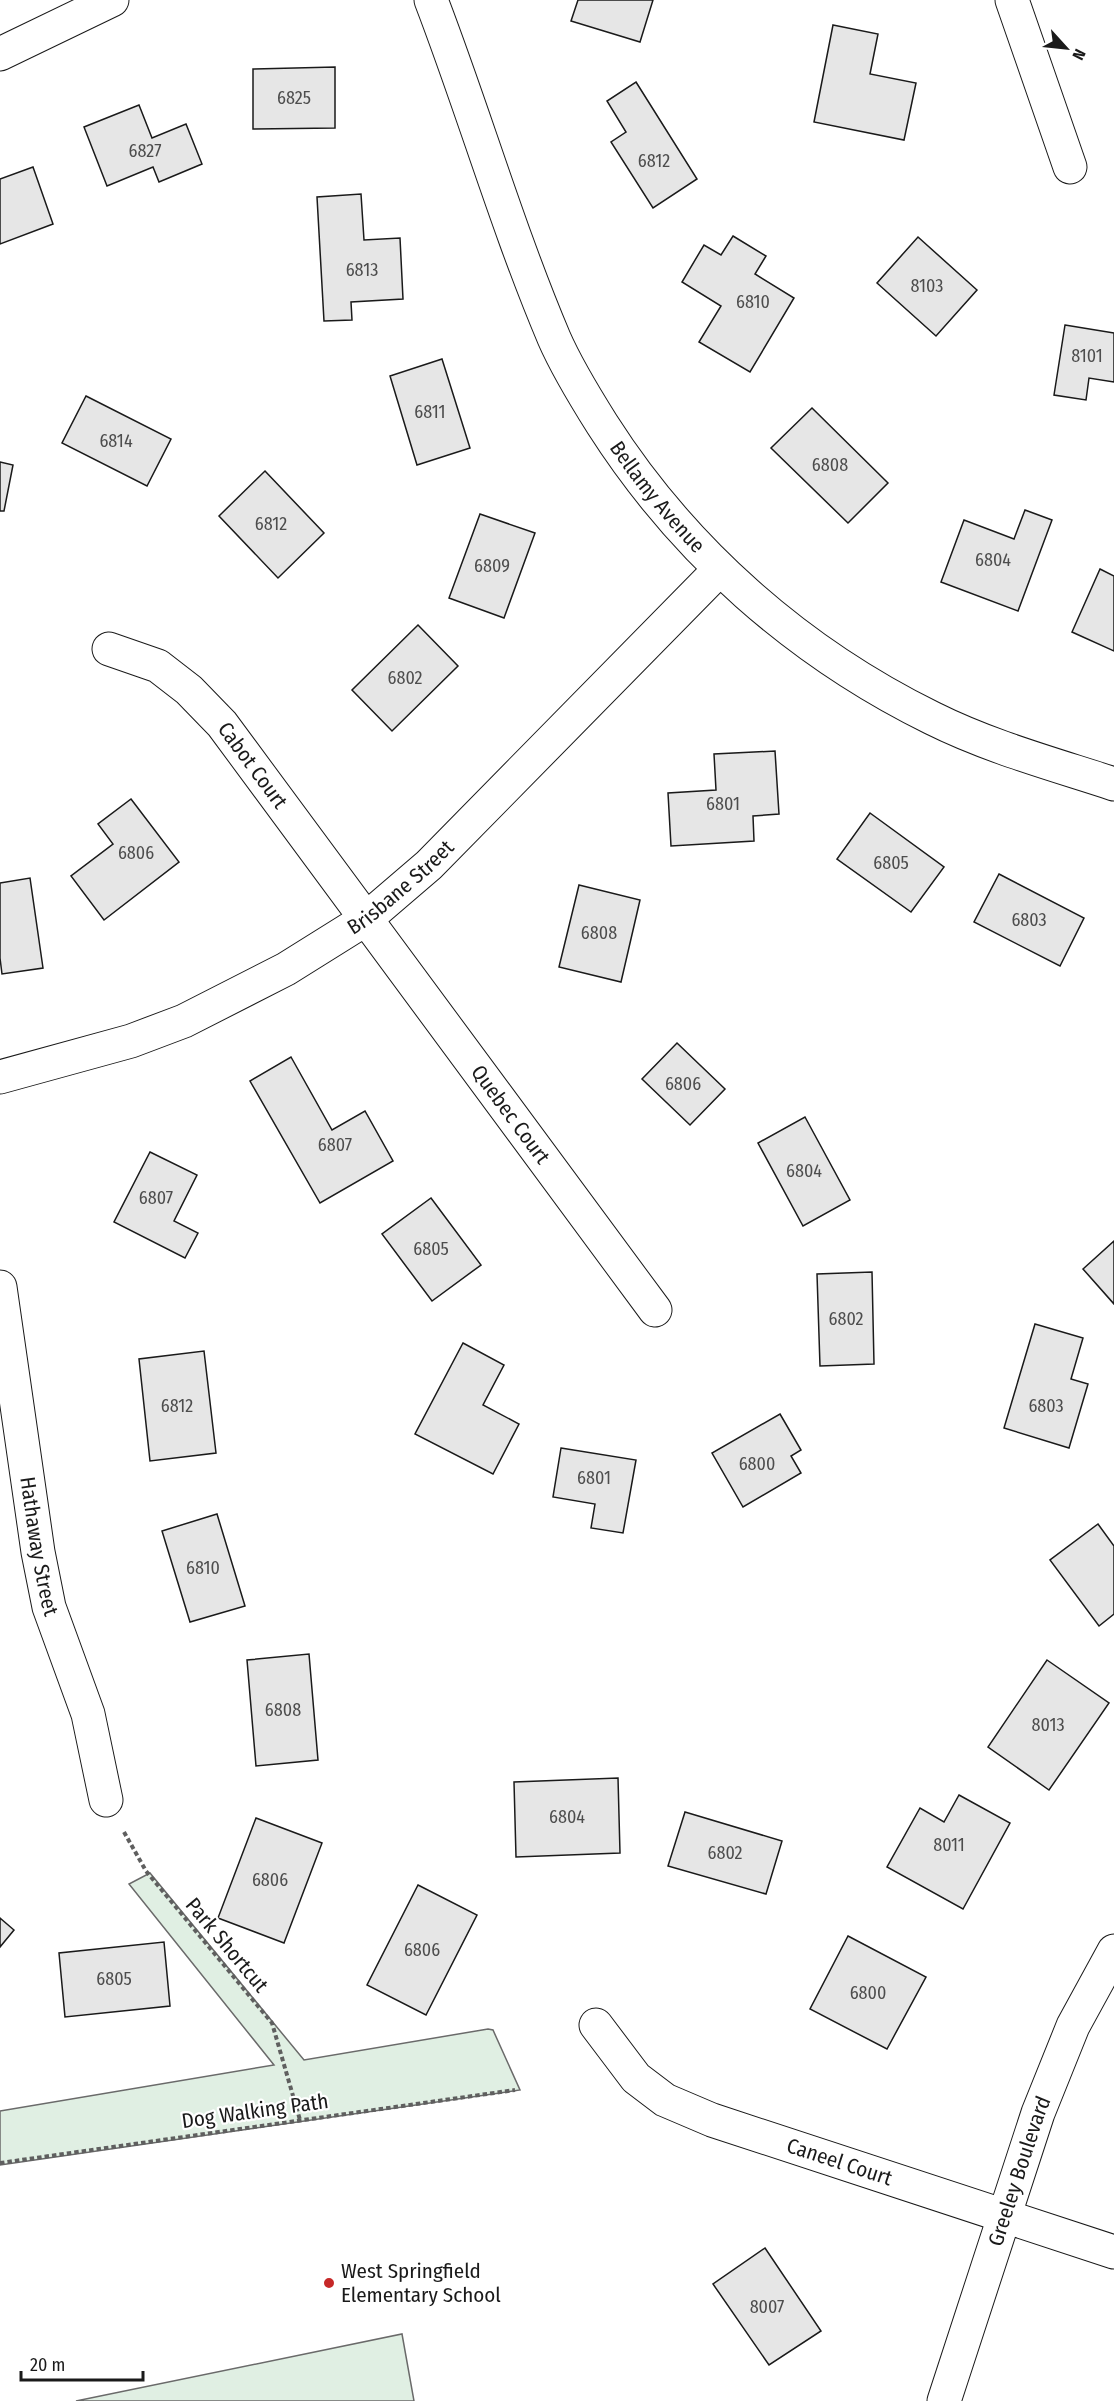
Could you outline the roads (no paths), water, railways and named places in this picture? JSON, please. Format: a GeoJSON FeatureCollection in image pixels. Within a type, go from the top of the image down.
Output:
{"type":"FeatureCollection","features":[{"type":"Feature","properties":{"kind":"street"},"geometry":{"type":"LineString","coordinates":[[0,54],[112,0]]}},
{"type":"Feature","properties":{"kind":"street","name":"Bellamy Avenue"},"geometry":{"type":"LineString","coordinates":[[431,0],[500,194],[555,339],[585,397],[621,453],[666,511],[719,570],[777,620],[828,659],[864,682],[934,720],[1003,748],[1114,784]]}},
{"type":"Feature","properties":{"kind":"street"},"geometry":{"type":"LineString","coordinates":[[1012,0],[1070,167]]}},
{"type":"Feature","properties":{"kind":"street","name":"Brisbane Street"},"geometry":{"type":"LineString","coordinates":[[0,1077],[131,1041],[184,1020],[286,969],[366,919],[429,865],[719,570]]}},
{"type":"Feature","properties":{"kind":"street","name":"Cabot Court"},"geometry":{"type":"LineString","coordinates":[[109,649],[158,666],[189,690],[222,724],[366,919]]}},
{"type":"Feature","properties":{"kind":"street","name":"Quebec Court"},"geometry":{"type":"LineString","coordinates":[[366,919],[656,1310]]}},
{"type":"Feature","properties":{"kind":"street","name":"Hathaway Street"},"geometry":{"type":"LineString","coordinates":[[0,1287],[38,1552],[49,1607],[88,1714],[106,1800]]}},
{"type":"Feature","properties":{"kind":"street","name":"Greeley Boulevard"},"geometry":{"type":"LineString","coordinates":[[944,2401],[1038,2113],[1073,2026],[1114,1951]]}},
{"type":"Feature","properties":{"kind":"street","name":"Caneel Court"},"geometry":{"type":"LineString","coordinates":[[596,2025],[636,2078],[665,2100],[712,2120],[1114,2252]]}},
{"type":"Feature","properties":{"kind":"place","name":"West Springfield Elementary School"},"geometry":{"type":"Point","coordinates":[329,2283]}}]}
